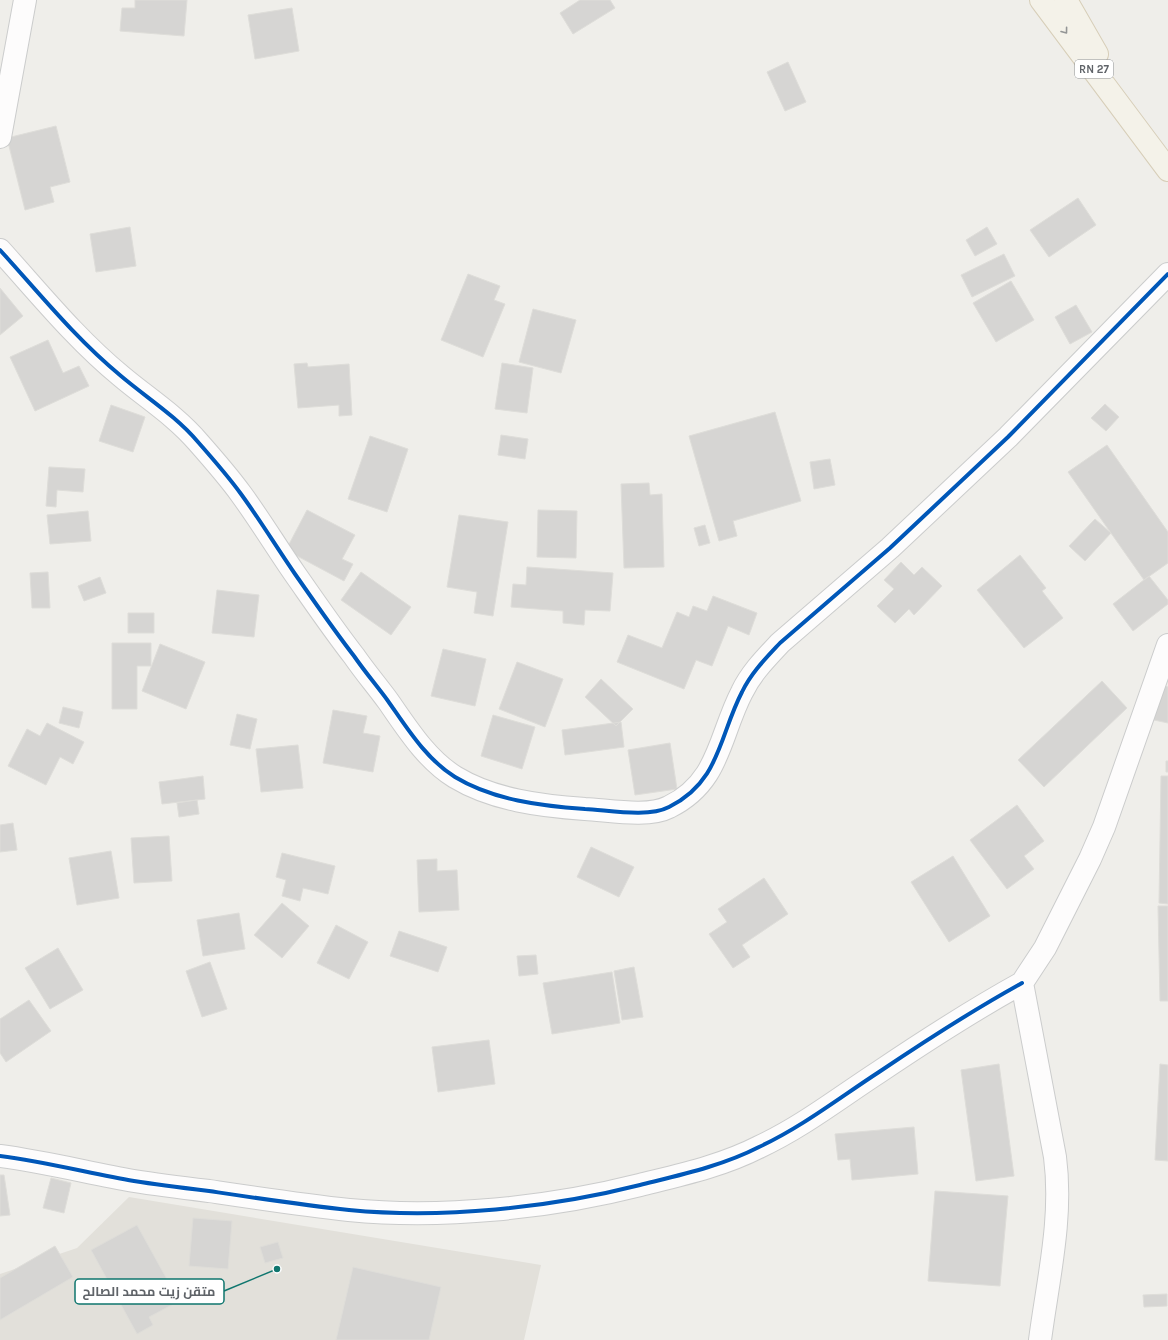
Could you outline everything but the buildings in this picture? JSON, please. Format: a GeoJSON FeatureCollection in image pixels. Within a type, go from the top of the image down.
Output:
{"type":"FeatureCollection","features":[{"type":"Feature","properties":{"kind":"main road","name":"RN 27"},"geometry":{"type":"LineString","coordinates":[[1041,0],[1146,138],[1168,170]]}},
{"type":"Feature","properties":{"kind":"main road","name":"RN 27"},"geometry":{"type":"LineString","coordinates":[[1066,0],[1146,138]]}},
{"type":"Feature","properties":{"kind":"street"},"geometry":{"type":"LineString","coordinates":[[0,137],[25,0]]}},
{"type":"Feature","properties":{"kind":"street"},"geometry":{"type":"LineString","coordinates":[[0,250],[66,324],[121,377],[155,402],[195,438],[242,496],[294,573],[353,656],[389,702],[402,723],[428,754],[453,776],[484,791],[521,800],[573,808],[651,812],[665,810],[699,785],[713,766],[741,693],[750,677],[780,643],[890,548],[1008,437],[1168,274]]}},
{"type":"Feature","properties":{"kind":"street"},"geometry":{"type":"LineString","coordinates":[[0,1156],[83,1170],[134,1181],[259,1199],[351,1210],[450,1212],[556,1203],[603,1194],[718,1164],[757,1149],[826,1108],[878,1072],[984,1004],[1022,983],[1045,948],[1090,859],[1104,827],[1168,645]]}},
{"type":"Feature","properties":{"kind":"street"},"geometry":{"type":"LineString","coordinates":[[1022,983],[1055,1157],[1058,1183],[1052,1264],[1040,1340]]}},
{"type":"Feature","properties":{"kind":"shaded area"},"geometry":{"type":"Polygon","coordinates":[[[129,1197],[541,1265],[524,1340],[0,1340],[0,1274],[77,1248],[129,1197]]]}},
{"type":"Feature","properties":{"kind":"cycle path"},"geometry":{"type":"LineString","coordinates":[[0,250],[58,315],[104,362],[180,424],[215,461],[248,504],[295,574],[362,668],[426,752],[445,770],[470,785],[485,791],[535,804],[639,813],[669,807],[686,797],[699,785],[716,757],[734,709],[746,685],[754,672],[769,654],[890,548],[1008,437],[1168,274]]}},
{"type":"Feature","properties":{"kind":"cycle path"},"geometry":{"type":"LineString","coordinates":[[0,1156],[34,1161],[117,1178],[296,1204],[349,1210],[421,1213],[458,1212],[496,1210],[569,1200],[670,1178],[745,1154],[775,1139],[805,1121],[932,1037],[1022,983]]}},
{"type":"Feature","properties":{"kind":"place","name":"متقن زيت محمد الصالح"},"geometry":{"type":"Point","coordinates":[277,1269]}}]}
